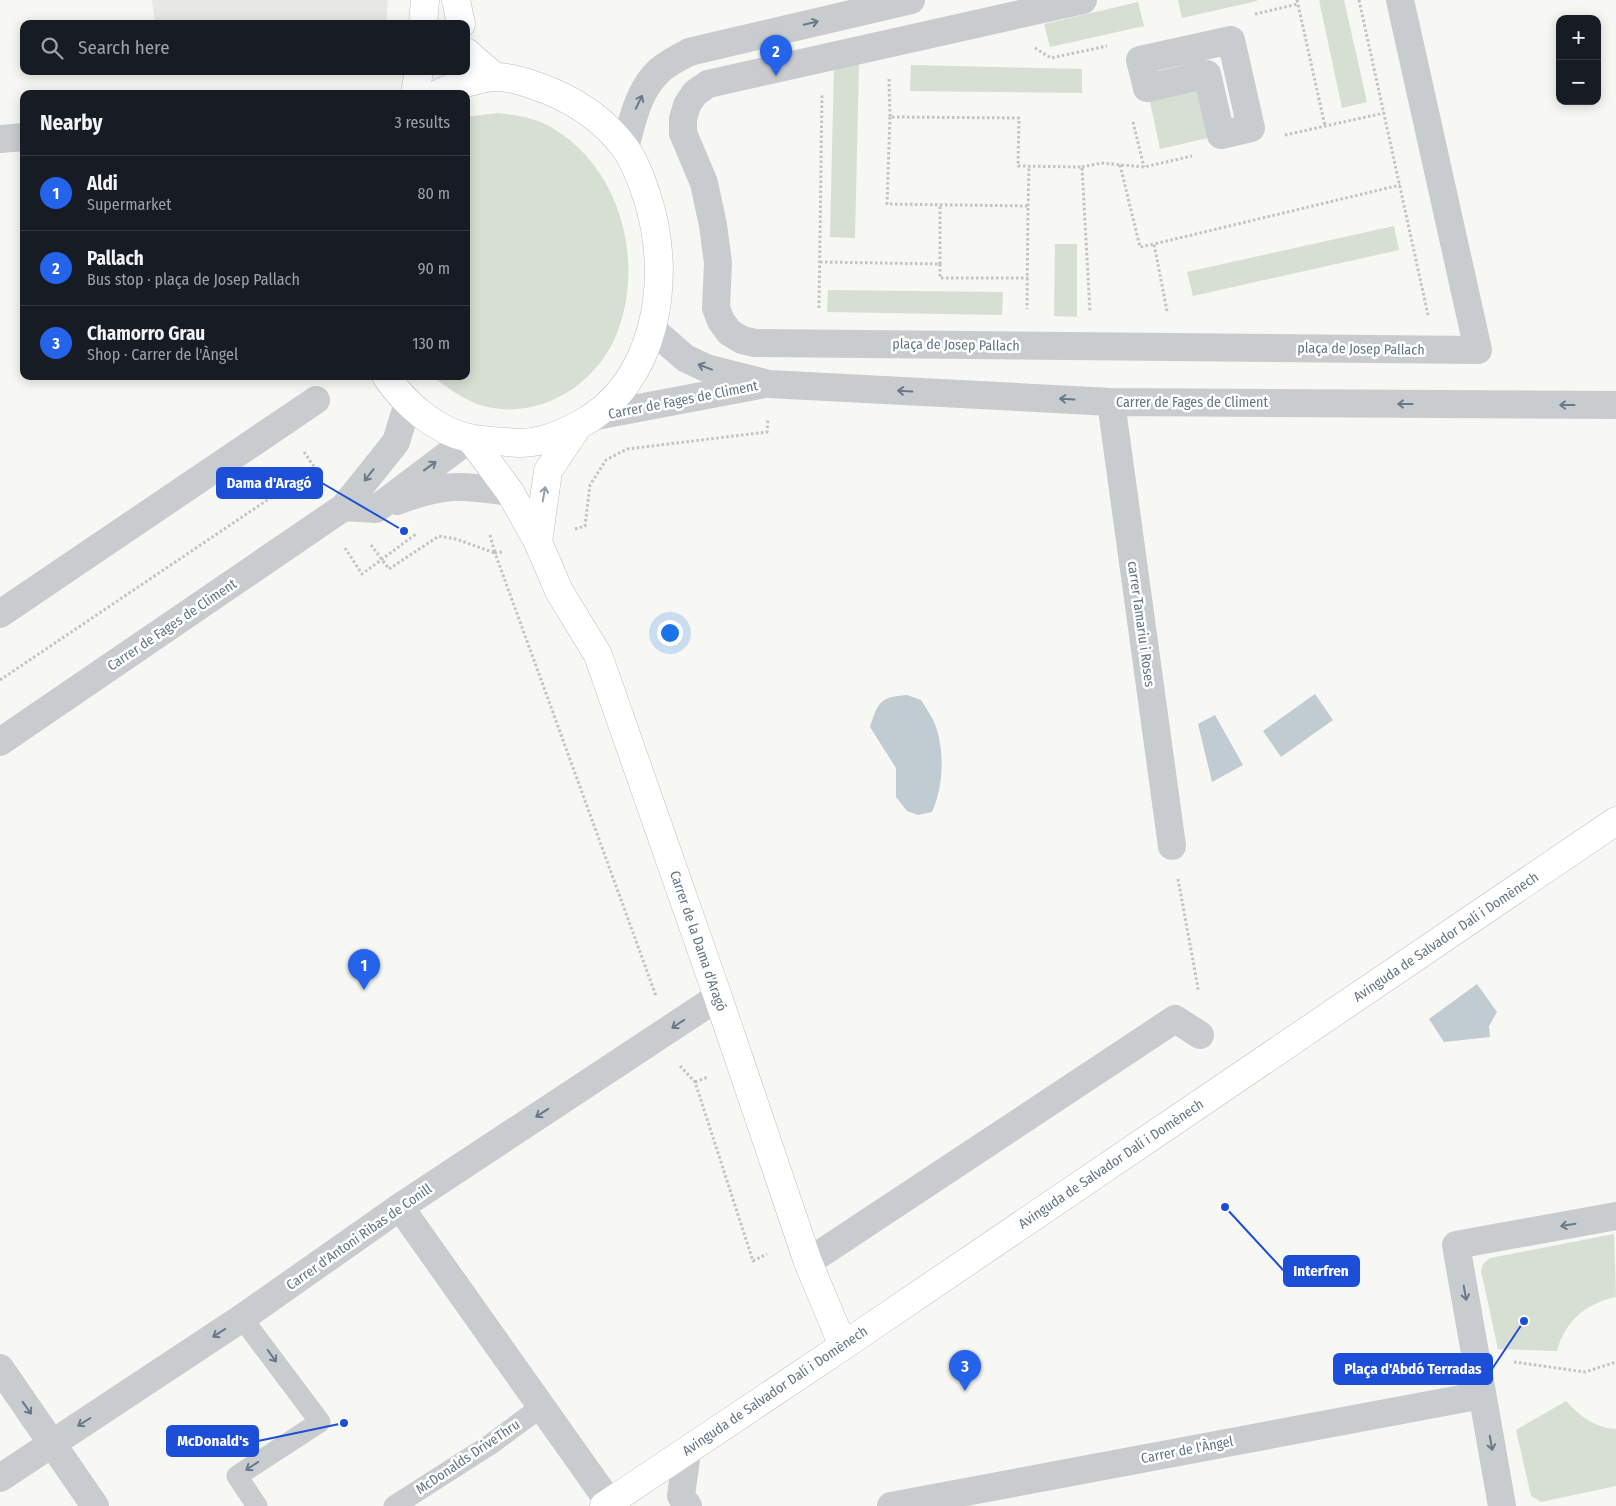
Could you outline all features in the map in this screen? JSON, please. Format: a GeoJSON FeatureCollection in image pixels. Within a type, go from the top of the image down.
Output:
{"type":"FeatureCollection","features":[{"type":"Feature","properties":{"kind":"street"},"geometry":{"type":"LineString","coordinates":[[423,20],[425,0]]}},
{"type":"Feature","properties":{"kind":"street"},"geometry":{"type":"LineString","coordinates":[[456,0],[460,20]]}},
{"type":"Feature","properties":{"kind":"street"},"geometry":{"type":"LineString","coordinates":[[625,148],[636,106],[647,86],[659,70],[688,52],[910,0]]}},
{"type":"Feature","properties":{"kind":"street","name":"plaça de Josep Pallach"},"geometry":{"type":"LineString","coordinates":[[1083,0],[708,84],[695,93],[687,104],[683,118],[683,133],[704,183],[718,263],[716,308],[721,321],[730,332],[742,340],[755,344],[1478,350],[1400,0]]}},
{"type":"Feature","properties":{"kind":"street"},"geometry":{"type":"LineString","coordinates":[[1231,40],[1251,128],[1221,135],[1207,74],[1146,88],[1140,60],[1231,40]]}},
{"type":"Feature","properties":{"kind":"street"},"geometry":{"type":"LineString","coordinates":[[470,55],[495,77]]}},
{"type":"Feature","properties":{"kind":"street"},"geometry":{"type":"LineString","coordinates":[[416,90],[418,75]]}},
{"type":"Feature","properties":{"kind":"street"},"geometry":{"type":"LineString","coordinates":[[451,90],[495,77],[530,83],[565,97],[586,109],[625,148],[644,185],[655,225],[660,263],[659,289],[652,329],[643,357],[635,370],[587,421],[548,471],[538,542]]}},
{"type":"Feature","properties":{"kind":"street"},"geometry":{"type":"LineString","coordinates":[[0,139],[20,137]]}},
{"type":"Feature","properties":{"kind":"street","name":"Carrer de Fages de Climent"},"geometry":{"type":"LineString","coordinates":[[652,329],[685,358],[706,368],[769,384],[1111,402],[1616,405]]}},
{"type":"Feature","properties":{"kind":"street"},"geometry":{"type":"LineString","coordinates":[[389,380],[408,403],[453,433],[470,438],[514,443],[536,442],[587,421]]}},
{"type":"Feature","properties":{"kind":"street","name":"Carrer de Fages de Climent"},"geometry":{"type":"LineString","coordinates":[[587,421],[769,384]]}},
{"type":"Feature","properties":{"kind":"street"},"geometry":{"type":"LineString","coordinates":[[0,614],[316,400]]}},
{"type":"Feature","properties":{"kind":"street","name":"carrer Tamariu i Roses"},"geometry":{"type":"LineString","coordinates":[[1111,402],[1172,846]]}},
{"type":"Feature","properties":{"kind":"street","name":"Carrer de Fages de Climent"},"geometry":{"type":"LineString","coordinates":[[0,742],[344,508],[396,442],[408,403]]}},
{"type":"Feature","properties":{"kind":"street"},"geometry":{"type":"LineString","coordinates":[[376,509],[470,438]]}},
{"type":"Feature","properties":{"kind":"street","name":"Carrer de la Dama d'Aragó"},"geometry":{"type":"LineString","coordinates":[[470,438],[510,492],[538,542],[559,591],[598,655],[718,997],[808,1262],[843,1346]]}},
{"type":"Feature","properties":{"kind":"street"},"geometry":{"type":"LineString","coordinates":[[344,508],[376,509],[422,491],[441,487],[465,485],[510,492]]}},
{"type":"Feature","properties":{"kind":"street","name":"Avinguda de Salvador Dalí i Domènech"},"geometry":{"type":"LineString","coordinates":[[607,1504],[1616,821]]}},
{"type":"Feature","properties":{"kind":"street","name":"Carrer d'Antoni Ribas de Conill"},"geometry":{"type":"LineString","coordinates":[[0,1478],[51,1442],[242,1318],[400,1207],[718,997]]}},
{"type":"Feature","properties":{"kind":"street"},"geometry":{"type":"LineString","coordinates":[[808,1262],[1174,1019],[1200,1035]]}},
{"type":"Feature","properties":{"kind":"street"},"geometry":{"type":"LineString","coordinates":[[400,1207],[607,1504]]}},
{"type":"Feature","properties":{"kind":"street"},"geometry":{"type":"LineString","coordinates":[[1502,1506],[1456,1245],[1616,1216]]}},
{"type":"Feature","properties":{"kind":"street"},"geometry":{"type":"LineString","coordinates":[[0,1368],[95,1506]]}},
{"type":"Feature","properties":{"kind":"street","name":"Carrer de l'Àngel"},"geometry":{"type":"LineString","coordinates":[[898,1505],[1482,1395]]}},
{"type":"Feature","properties":{"kind":"street"},"geometry":{"type":"LineString","coordinates":[[687,1451],[681,1496],[688,1506]]}},
{"type":"Feature","properties":{"kind":"lane"},"geometry":{"type":"LineString","coordinates":[[242,1318],[320,1422],[238,1476],[257,1506]]}},
{"type":"Feature","properties":{"kind":"lane","name":"McDonalds DriveThru"},"geometry":{"type":"LineString","coordinates":[[394,1506],[491,1444],[541,1407]]}},
{"type":"Feature","properties":{"kind":"path"},"geometry":{"type":"LineString","coordinates":[[1297,0],[1325,126]]}},
{"type":"Feature","properties":{"kind":"path"},"geometry":{"type":"LineString","coordinates":[[1359,0],[1429,321]]}},
{"type":"Feature","properties":{"kind":"path"},"geometry":{"type":"LineString","coordinates":[[1051,58],[1076,53]]}},
{"type":"Feature","properties":{"kind":"path"},"geometry":{"type":"LineString","coordinates":[[889,90],[888,204],[1028,206]]}},
{"type":"Feature","properties":{"kind":"path"},"geometry":{"type":"LineString","coordinates":[[819,309],[822,93]]}},
{"type":"Feature","properties":{"kind":"path"},"geometry":{"type":"LineString","coordinates":[[1345,122],[1384,113]]}},
{"type":"Feature","properties":{"kind":"path"},"geometry":{"type":"LineString","coordinates":[[890,118],[1019,118],[1018,166],[1082,168],[1101,163]]}},
{"type":"Feature","properties":{"kind":"path"},"geometry":{"type":"LineString","coordinates":[[1120,165],[1140,247],[1400,185]]}},
{"type":"Feature","properties":{"kind":"path"},"geometry":{"type":"LineString","coordinates":[[1027,316],[1029,167]]}},
{"type":"Feature","properties":{"kind":"path"},"geometry":{"type":"LineString","coordinates":[[1082,168],[1090,316]]}},
{"type":"Feature","properties":{"kind":"path"},"geometry":{"type":"LineString","coordinates":[[940,205],[940,278],[1028,278]]}},
{"type":"Feature","properties":{"kind":"path"},"geometry":{"type":"LineString","coordinates":[[1154,244],[1166,302]]}},
{"type":"Feature","properties":{"kind":"path"},"geometry":{"type":"LineString","coordinates":[[820,262],[940,264]]}},
{"type":"Feature","properties":{"kind":"path"},"geometry":{"type":"LineString","coordinates":[[381,560],[388,569],[439,536],[456,539],[495,554],[585,526],[590,485],[606,460],[627,450],[767,432],[769,384]]}},
{"type":"Feature","properties":{"kind":"path"},"geometry":{"type":"LineString","coordinates":[[489,529],[495,554],[668,1030],[677,1063],[695,1082],[753,1261],[799,1235]]}},
{"type":"Feature","properties":{"kind":"path"},"geometry":{"type":"LineString","coordinates":[[1172,846],[1198,988],[1174,1019]]}},
{"type":"Feature","properties":{"kind":"path"},"geometry":{"type":"LineString","coordinates":[[1510,1362],[1585,1372],[1616,1362]]}},
{"type":"Feature","properties":{"kind":"shaded area"},"geometry":{"type":"Polygon","coordinates":[[[152,0],[388,0],[386,20],[154,20],[152,0]]]}},
{"type":"Feature","properties":{"kind":"shaded area"},"geometry":{"type":"Polygon","coordinates":[[[1178,0],[1257,0],[1257,1],[1182,18],[1178,0]]]}},
{"type":"Feature","properties":{"kind":"shaded area"},"geometry":{"type":"Polygon","coordinates":[[[1319,0],[1344,0],[1367,102],[1342,108],[1319,0]]]}},
{"type":"Feature","properties":{"kind":"shaded area"},"geometry":{"type":"Polygon","coordinates":[[[1138,2],[1144,26],[1050,47],[1044,24],[1138,2]]]}},
{"type":"Feature","properties":{"kind":"shaded area"},"geometry":{"type":"Polygon","coordinates":[[[834,64],[859,64],[855,238],[830,237],[834,64]]]}},
{"type":"Feature","properties":{"kind":"shaded area"},"geometry":{"type":"Polygon","coordinates":[[[911,65],[1082,69],[1082,93],[910,91],[911,65]]]}},
{"type":"Feature","properties":{"kind":"shaded area"},"geometry":{"type":"Polygon","coordinates":[[[1207,74],[1221,135],[1160,149],[1147,88],[1207,74]]]}},
{"type":"Feature","properties":{"kind":"shaded area"},"geometry":{"type":"Polygon","coordinates":[[[498,113],[528,118],[545,124],[571,141],[592,163],[609,189],[620,218],[627,248],[628,278],[624,309],[615,338],[605,357],[575,387],[558,398],[518,409],[497,409],[477,404],[453,392],[437,380],[470,380],[470,116],[498,113]]]}},
{"type":"Feature","properties":{"kind":"shaded area"},"geometry":{"type":"Polygon","coordinates":[[[1394,226],[1399,250],[1193,296],[1187,272],[1394,226]]]}},
{"type":"Feature","properties":{"kind":"shaded area"},"geometry":{"type":"Polygon","coordinates":[[[1055,244],[1077,244],[1077,317],[1054,316],[1055,244]]]}},
{"type":"Feature","properties":{"kind":"shaded area"},"geometry":{"type":"Polygon","coordinates":[[[828,290],[1003,292],[1002,315],[827,312],[828,290]]]}},
{"type":"Feature","properties":{"kind":"shaded area"},"geometry":{"type":"Polygon","coordinates":[[[1315,694],[1333,720],[1281,757],[1263,731],[1315,694]]]}},
{"type":"Feature","properties":{"kind":"shaded area"},"geometry":{"type":"Polygon","coordinates":[[[907,695],[921,700],[925,706],[936,727],[941,748],[942,770],[936,802],[932,812],[918,815],[907,811],[896,797],[896,768],[870,727],[881,702],[891,697],[907,695]]]}},
{"type":"Feature","properties":{"kind":"shaded area"},"geometry":{"type":"Polygon","coordinates":[[[1215,715],[1243,765],[1212,782],[1198,724],[1215,715]]]}},
{"type":"Feature","properties":{"kind":"shaded area"},"geometry":{"type":"Polygon","coordinates":[[[1477,984],[1497,1012],[1489,1026],[1490,1037],[1444,1042],[1429,1019],[1477,984]]]}},
{"type":"Feature","properties":{"kind":"shaded area"},"geometry":{"type":"Polygon","coordinates":[[[1614,1234],[1616,1297],[1595,1304],[1578,1315],[1565,1331],[1557,1351],[1498,1349],[1481,1271],[1483,1264],[1490,1258],[1614,1234]]]}},
{"type":"Feature","properties":{"kind":"shaded area"},"geometry":{"type":"Polygon","coordinates":[[[1566,1401],[1577,1412],[1595,1424],[1616,1429],[1616,1486],[1541,1502],[1531,1496],[1516,1430],[1566,1401]]]}},
{"type":"Feature","properties":{"kind":"place","name":"Pallach"},"geometry":{"type":"Point","coordinates":[776,76]}},
{"type":"Feature","properties":{"kind":"place","name":"Dama d'Aragó"},"geometry":{"type":"Point","coordinates":[404,531]}},
{"type":"Feature","properties":{"kind":"place","name":"Aldi"},"geometry":{"type":"Point","coordinates":[364,990]}},
{"type":"Feature","properties":{"kind":"place","name":"Interfren"},"geometry":{"type":"Point","coordinates":[1225,1207]}},
{"type":"Feature","properties":{"kind":"place","name":"Plaça d'Abdó Terradas"},"geometry":{"type":"Point","coordinates":[1524,1321]}},
{"type":"Feature","properties":{"kind":"place","name":"Chamorro Grau"},"geometry":{"type":"Point","coordinates":[965,1391]}},
{"type":"Feature","properties":{"kind":"place","name":"McDonald's"},"geometry":{"type":"Point","coordinates":[344,1423]}}]}
